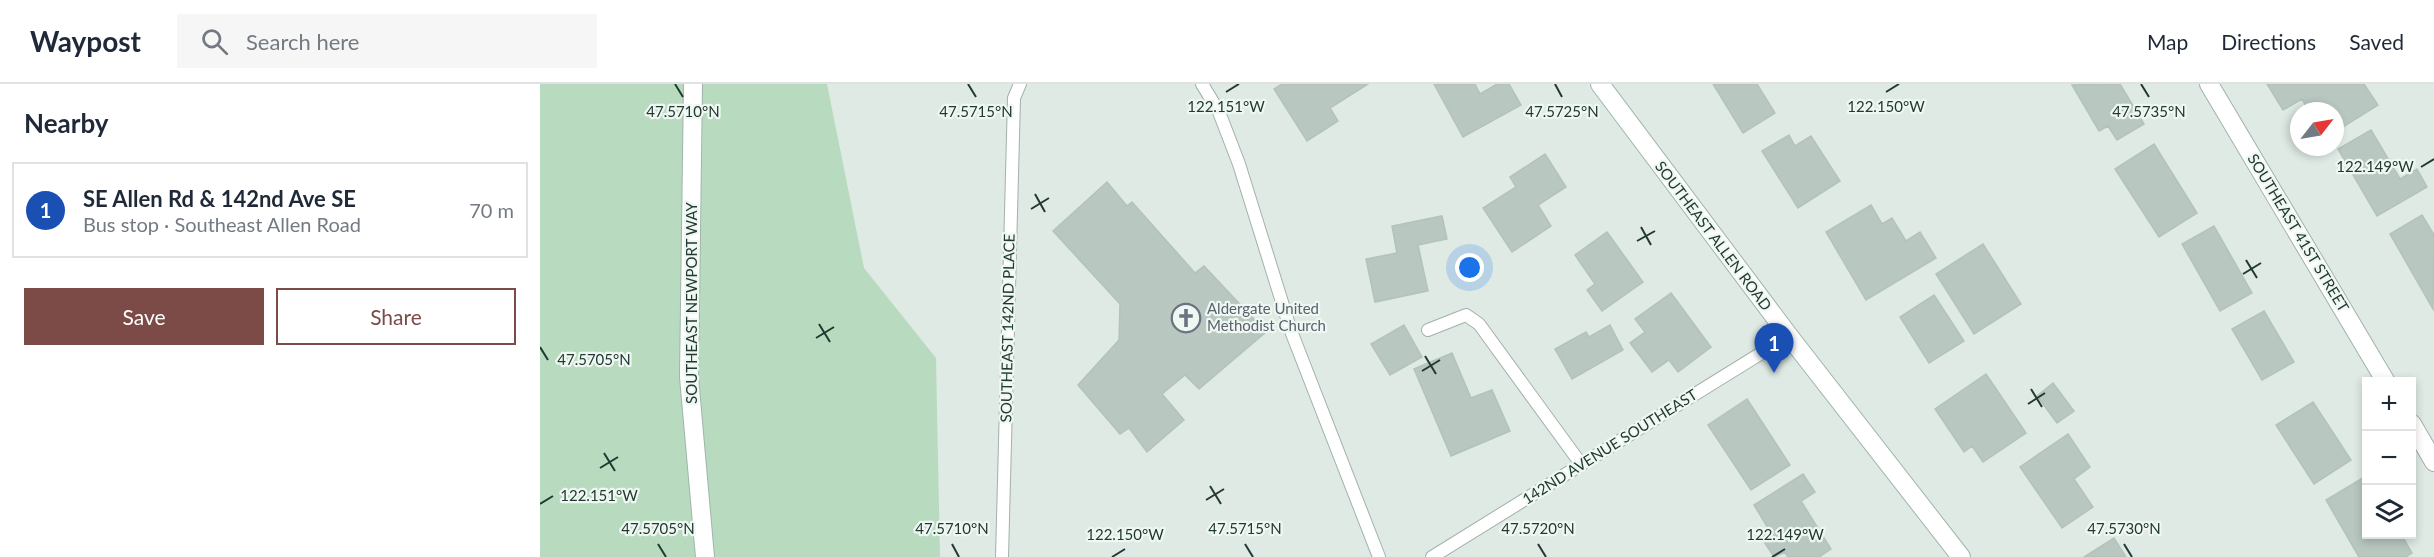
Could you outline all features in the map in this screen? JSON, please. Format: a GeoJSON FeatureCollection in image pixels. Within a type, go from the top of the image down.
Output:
{"type":"FeatureCollection","features":[{"type":"Feature","properties":{"kind":"street","name":"SOUTHEAST NEWPORT WAY"},"geometry":{"type":"LineString","coordinates":[[693,84],[689,377],[705,557]]}},
{"type":"Feature","properties":{"kind":"street","name":"SOUTHEAST ALLEN ROAD"},"geometry":{"type":"LineString","coordinates":[[1600,84],[1789,336],[1961,557]]}},
{"type":"Feature","properties":{"kind":"street","name":"SOUTHEAST 41ST STREET"},"geometry":{"type":"LineString","coordinates":[[2209,84],[2384,377]]}},
{"type":"Feature","properties":{"kind":"street"},"geometry":{"type":"LineString","coordinates":[[2416,431],[2434,462]]}},
{"type":"Feature","properties":{"kind":"lane","name":"SOUTHEAST 142ND PLACE"},"geometry":{"type":"LineString","coordinates":[[1002,557],[1014,98],[1020,84]]}},
{"type":"Feature","properties":{"kind":"lane"},"geometry":{"type":"LineString","coordinates":[[1202,84],[1219,112],[1239,164],[1291,331],[1379,557]]}},
{"type":"Feature","properties":{"kind":"lane"},"geometry":{"type":"LineString","coordinates":[[1428,330],[1466,315],[1479,324],[1581,464]]}},
{"type":"Feature","properties":{"kind":"lane","name":"142ND AVENUE SOUTHEAST"},"geometry":{"type":"LineString","coordinates":[[1431,557],[1789,336]]}},
{"type":"Feature","properties":{"kind":"green space"},"geometry":{"type":"Polygon","coordinates":[[[540,84],[827,84],[864,268],[936,358],[940,557],[540,557],[540,84]]]}},
{"type":"Feature","properties":{"kind":"building"},"geometry":{"type":"Polygon","coordinates":[[[1282,84],[1368,84],[1330,108],[1338,121],[1307,141],[1274,89],[1282,84]]]}},
{"type":"Feature","properties":{"kind":"building"},"geometry":{"type":"Polygon","coordinates":[[[1434,84],[1475,84],[1480,94],[1497,84],[1509,84],[1521,105],[1463,137],[1434,84]]]}},
{"type":"Feature","properties":{"kind":"building"},"geometry":{"type":"Polygon","coordinates":[[[1713,84],[1757,84],[1775,113],[1743,133],[1713,84]]]}},
{"type":"Feature","properties":{"kind":"building"},"geometry":{"type":"Polygon","coordinates":[[[2120,84],[2144,124],[2117,140],[2108,126],[2099,131],[2072,85],[2120,84]]]}},
{"type":"Feature","properties":{"kind":"building"},"geometry":{"type":"Polygon","coordinates":[[[2267,84],[2364,84],[2378,105],[2344,126],[2344,102],[2304,102],[2302,99],[2290,102],[2290,106],[2283,110],[2267,84]]]}},
{"type":"Feature","properties":{"kind":"building"},"geometry":{"type":"Polygon","coordinates":[[[2371,130],[2400,179],[2417,169],[2427,187],[2377,216],[2342,156],[2344,156],[2344,146],[2371,130]]]}},
{"type":"Feature","properties":{"kind":"building"},"geometry":{"type":"Polygon","coordinates":[[[1789,135],[1795,146],[1811,136],[1840,181],[1798,208],[1762,151],[1789,135]]]}},
{"type":"Feature","properties":{"kind":"building"},"geometry":{"type":"Polygon","coordinates":[[[2154,144],[2197,213],[2159,237],[2115,169],[2154,144]]]}},
{"type":"Feature","properties":{"kind":"building"},"geometry":{"type":"Polygon","coordinates":[[[1545,154],[1566,187],[1538,205],[1551,226],[1512,252],[1483,208],[1516,187],[1510,177],[1545,154]]]}},
{"type":"Feature","properties":{"kind":"building","name":"Aldergate United Methodist Church"},"geometry":{"type":"Polygon","coordinates":[[[1107,182],[1127,206],[1132,202],[1195,273],[1204,266],[1266,332],[1199,389],[1185,375],[1162,394],[1184,420],[1147,452],[1129,428],[1120,434],[1078,385],[1119,340],[1120,304],[1053,231],[1107,182]]]}},
{"type":"Feature","properties":{"kind":"building"},"geometry":{"type":"Polygon","coordinates":[[[1871,205],[1882,224],[1892,218],[1906,241],[1920,232],[1936,258],[1866,300],[1826,232],[1871,205]]]}},
{"type":"Feature","properties":{"kind":"building"},"geometry":{"type":"Polygon","coordinates":[[[2422,215],[2434,235],[2433,309],[2390,234],[2422,215]]]}},
{"type":"Feature","properties":{"kind":"building"},"geometry":{"type":"Polygon","coordinates":[[[1442,216],[1447,239],[1418,245],[1428,291],[1375,302],[1366,259],[1397,253],[1392,226],[1442,216]]]}},
{"type":"Feature","properties":{"kind":"building"},"geometry":{"type":"Polygon","coordinates":[[[2214,226],[2252,293],[2220,311],[2182,244],[2214,226]]]}},
{"type":"Feature","properties":{"kind":"building"},"geometry":{"type":"Polygon","coordinates":[[[1607,232],[1643,282],[1602,311],[1587,290],[1595,284],[1575,255],[1607,232]]]}},
{"type":"Feature","properties":{"kind":"building"},"geometry":{"type":"Polygon","coordinates":[[[1983,244],[2021,304],[1974,334],[1936,274],[1983,244]]]}},
{"type":"Feature","properties":{"kind":"building"},"geometry":{"type":"Polygon","coordinates":[[[1671,293],[1711,347],[1678,372],[1669,360],[1652,372],[1630,343],[1645,332],[1635,319],[1671,293]]]}},
{"type":"Feature","properties":{"kind":"building"},"geometry":{"type":"Polygon","coordinates":[[[1934,295],[1964,341],[1929,363],[1900,317],[1934,295]]]}},
{"type":"Feature","properties":{"kind":"building"},"geometry":{"type":"Polygon","coordinates":[[[2264,311],[2294,362],[2262,380],[2232,329],[2264,311]]]}},
{"type":"Feature","properties":{"kind":"building"},"geometry":{"type":"Polygon","coordinates":[[[1404,325],[1422,357],[1390,375],[1371,344],[1404,325]]]}},
{"type":"Feature","properties":{"kind":"building"},"geometry":{"type":"Polygon","coordinates":[[[1610,325],[1623,350],[1572,379],[1555,349],[1586,332],[1589,337],[1610,325]]]}},
{"type":"Feature","properties":{"kind":"building"},"geometry":{"type":"Polygon","coordinates":[[[1452,353],[1471,398],[1492,390],[1510,431],[1451,456],[1414,369],[1452,353]]]}},
{"type":"Feature","properties":{"kind":"building"},"geometry":{"type":"Polygon","coordinates":[[[1986,374],[2026,433],[1983,462],[1972,446],[1964,452],[1935,409],[1986,374]]]}},
{"type":"Feature","properties":{"kind":"building"},"geometry":{"type":"Polygon","coordinates":[[[2053,383],[2074,411],[2057,423],[2037,396],[2053,383]]]}},
{"type":"Feature","properties":{"kind":"building"},"geometry":{"type":"Polygon","coordinates":[[[1747,399],[1790,465],[1751,490],[1708,425],[1747,399]]]}},
{"type":"Feature","properties":{"kind":"building"},"geometry":{"type":"Polygon","coordinates":[[[2313,402],[2351,460],[2314,484],[2276,425],[2313,402]]]}},
{"type":"Feature","properties":{"kind":"building"},"geometry":{"type":"Polygon","coordinates":[[[2068,434],[2090,467],[2074,479],[2093,507],[2062,528],[2020,467],[2068,434]]]}},
{"type":"Feature","properties":{"kind":"building"},"geometry":{"type":"Polygon","coordinates":[[[1803,474],[1815,492],[1801,501],[1831,549],[1819,557],[1788,557],[1785,552],[1774,557],[1759,534],[1768,528],[1754,505],[1803,474]]]}},
{"type":"Feature","properties":{"kind":"building"},"geometry":{"type":"Polygon","coordinates":[[[2362,478],[2362,539],[2404,539],[2412,553],[2406,557],[2359,557],[2326,500],[2362,478]]]}},
{"type":"Feature","properties":{"kind":"building"},"geometry":{"type":"Polygon","coordinates":[[[2114,538],[2126,557],[2084,557],[2114,538]]]}},
{"type":"Feature","properties":{"kind":"place","name":"Aldergate United Methodist Church"},"geometry":{"type":"Point","coordinates":[1186,318]}},
{"type":"Feature","properties":{"kind":"place","name":"SE Allen Rd & 142nd Ave SE"},"geometry":{"type":"Point","coordinates":[1774,373]}}]}
